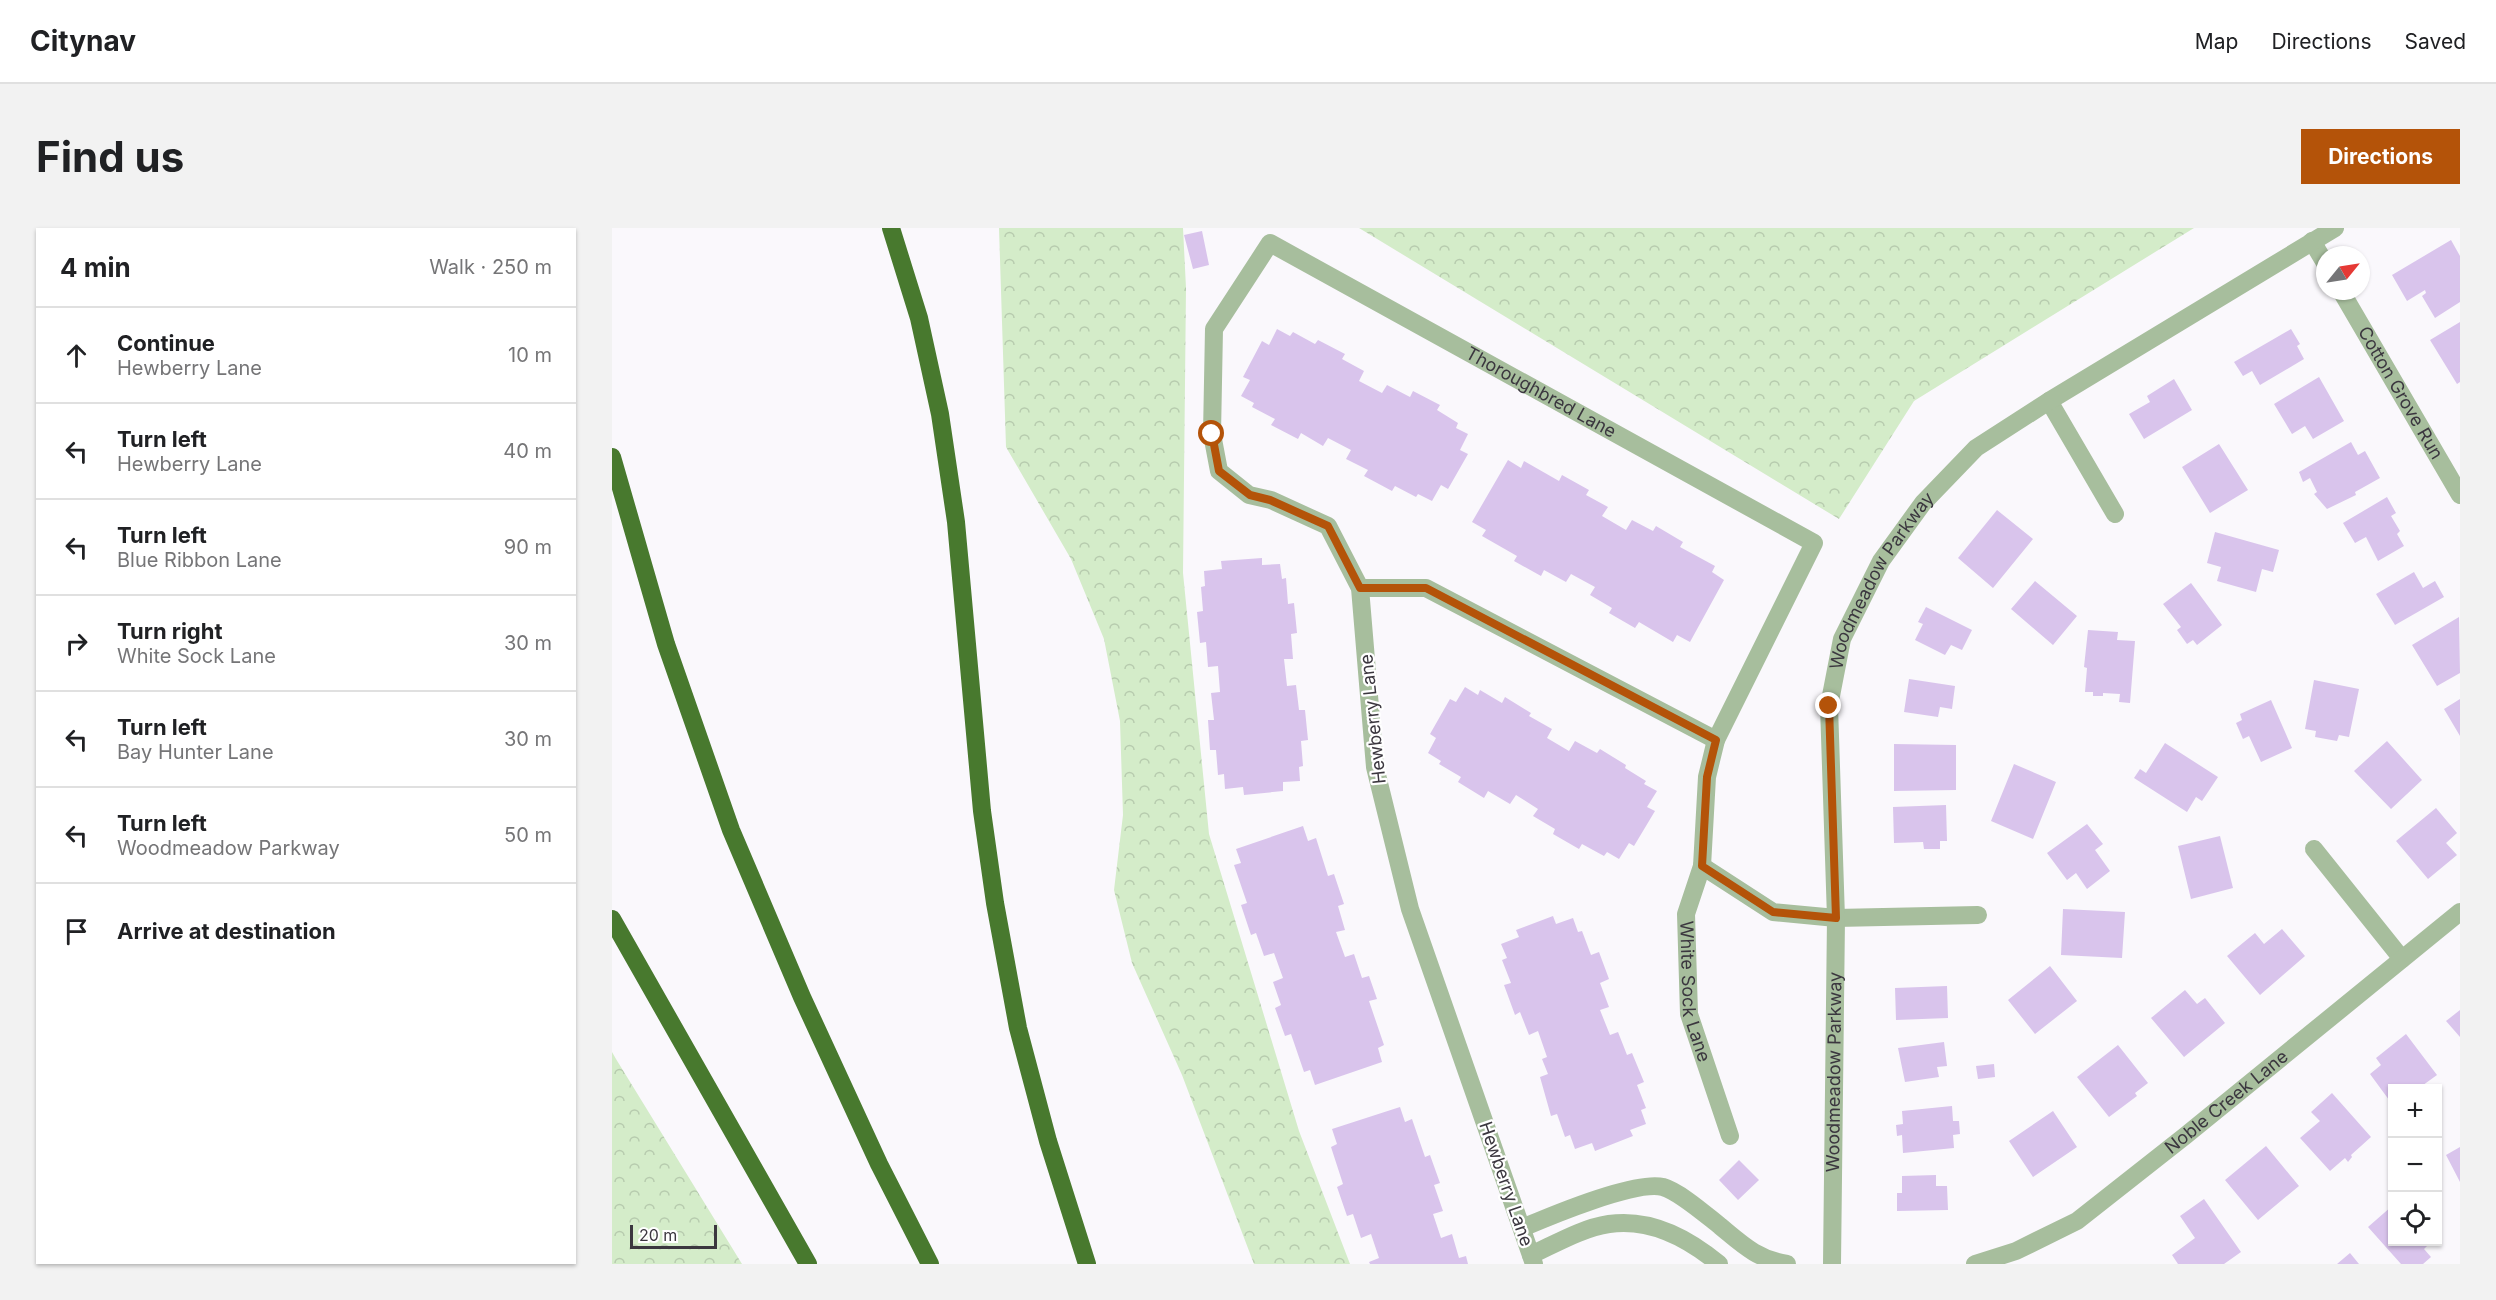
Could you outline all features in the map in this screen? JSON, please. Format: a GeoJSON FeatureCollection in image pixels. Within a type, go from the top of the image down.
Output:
{"type":"FeatureCollection","features":[{"type":"Feature","properties":{"kind":"highway"},"geometry":{"type":"LineString","coordinates":[[891,228],[919,318],[940,414],[956,522],[982,810],[995,903],[1018,1028],[1048,1141],[1087,1264]]}},
{"type":"Feature","properties":{"kind":"highway"},"geometry":{"type":"LineString","coordinates":[[612,457],[666,644],[731,830],[807,1008],[879,1164],[930,1264]]}},
{"type":"Feature","properties":{"kind":"highway"},"geometry":{"type":"LineString","coordinates":[[612,919],[808,1264]]}},
{"type":"Feature","properties":{"kind":"street","name":"Woodmeadow Parkway"},"geometry":{"type":"LineString","coordinates":[[1832,1264],[1836,918],[1829,706],[1842,639],[1881,561],[1923,503],[1976,448],[2049,401],[2335,228]]}},
{"type":"Feature","properties":{"kind":"street"},"geometry":{"type":"LineString","coordinates":[[2312,241],[2316,248]]}},
{"type":"Feature","properties":{"kind":"street","name":"Thoroughbred Lane"},"geometry":{"type":"LineString","coordinates":[[1270,243],[1814,543]]}},
{"type":"Feature","properties":{"kind":"street","name":"Hewberry Lane"},"geometry":{"type":"LineString","coordinates":[[1270,243],[1214,329],[1212,434],[1219,471],[1250,495],[1270,500],[1328,526],[1360,588],[1375,767],[1410,909],[1533,1259]]}},
{"type":"Feature","properties":{"kind":"street","name":"Cotton Grove Run"},"geometry":{"type":"LineString","coordinates":[[2346,300],[2460,495]]}},
{"type":"Feature","properties":{"kind":"street"},"geometry":{"type":"LineString","coordinates":[[2049,401],[2115,514]]}},
{"type":"Feature","properties":{"kind":"street","name":"White Sock Lane"},"geometry":{"type":"LineString","coordinates":[[1730,1136],[1689,1014],[1686,914],[1702,866],[1707,777],[1716,740],[1814,543]]}},
{"type":"Feature","properties":{"kind":"street"},"geometry":{"type":"LineString","coordinates":[[1360,588],[1426,588],[1716,740]]}},
{"type":"Feature","properties":{"kind":"street"},"geometry":{"type":"LineString","coordinates":[[2314,849],[2402,959]]}},
{"type":"Feature","properties":{"kind":"street"},"geometry":{"type":"LineString","coordinates":[[1702,866],[1773,912],[1836,918],[1978,915]]}},
{"type":"Feature","properties":{"kind":"street","name":"Noble Creek Lane"},"geometry":{"type":"LineString","coordinates":[[1975,1264],[2016,1251],[2077,1221],[2460,912]]}},
{"type":"Feature","properties":{"kind":"street"},"geometry":{"type":"LineString","coordinates":[[1522,1228],[1573,1206],[1650,1185],[1672,1192],[1748,1250],[1768,1261],[1787,1264]]}},
{"type":"Feature","properties":{"kind":"street"},"geometry":{"type":"LineString","coordinates":[[1533,1259],[1582,1232],[1608,1224],[1626,1224],[1677,1234],[1719,1264]]}},
{"type":"Feature","properties":{"kind":"green space"},"geometry":{"type":"Polygon","coordinates":[[[999,228],[1183,228],[1186,288],[1183,573],[1209,834],[1299,1131],[1350,1264],[1254,1264],[1182,1075],[1132,963],[1114,890],[1123,815],[1120,721],[1104,639],[1071,559],[1006,447],[999,228]]]}},
{"type":"Feature","properties":{"kind":"green space"},"geometry":{"type":"Polygon","coordinates":[[[1359,228],[2194,228],[1914,401],[1839,519],[1359,228]]]}},
{"type":"Feature","properties":{"kind":"green space"},"geometry":{"type":"Polygon","coordinates":[[[612,1052],[616,1059],[742,1264],[612,1264],[612,1052]]]}},
{"type":"Feature","properties":{"kind":"building"},"geometry":{"type":"Polygon","coordinates":[[[1202,231],[1209,265],[1193,269],[1184,235],[1202,231]]]}},
{"type":"Feature","properties":{"kind":"building"},"geometry":{"type":"Polygon","coordinates":[[[2451,240],[2460,256],[2460,302],[2435,318],[2422,296],[2426,293],[2425,290],[2407,301],[2392,275],[2451,240]]]}},
{"type":"Feature","properties":{"kind":"building"},"geometry":{"type":"Polygon","coordinates":[[[2460,322],[2460,382],[2457,384],[2430,340],[2460,322]]]}},
{"type":"Feature","properties":{"kind":"building"},"geometry":{"type":"Polygon","coordinates":[[[1277,329],[1290,336],[1293,332],[1315,344],[1318,340],[1345,354],[1342,359],[1364,371],[1359,381],[1382,393],[1387,385],[1410,397],[1413,391],[1440,405],[1437,410],[1458,423],[1456,428],[1468,434],[1460,450],[1468,454],[1448,489],[1441,485],[1432,501],[1418,494],[1416,497],[1395,486],[1392,491],[1364,476],[1368,470],[1346,459],[1351,450],[1328,438],[1323,446],[1301,433],[1298,439],[1271,425],[1275,419],[1252,407],[1254,403],[1241,396],[1250,380],[1243,377],[1262,341],[1269,345],[1277,329]]]}},
{"type":"Feature","properties":{"kind":"building"},"geometry":{"type":"Polygon","coordinates":[[[2291,329],[2300,344],[2297,346],[2304,359],[2260,385],[2252,371],[2243,376],[2234,362],[2291,329]]]}},
{"type":"Feature","properties":{"kind":"building"},"geometry":{"type":"Polygon","coordinates":[[[2319,377],[2344,421],[2313,439],[2305,426],[2292,434],[2274,404],[2319,377]]]}},
{"type":"Feature","properties":{"kind":"building"},"geometry":{"type":"Polygon","coordinates":[[[2174,379],[2192,410],[2144,439],[2129,414],[2150,402],[2147,396],[2174,379]]]}},
{"type":"Feature","properties":{"kind":"building"},"geometry":{"type":"Polygon","coordinates":[[[2351,442],[2358,455],[2365,451],[2380,478],[2355,492],[2356,495],[2327,509],[2314,494],[2317,492],[2310,478],[2303,482],[2299,472],[2351,442]]]}},
{"type":"Feature","properties":{"kind":"building"},"geometry":{"type":"Polygon","coordinates":[[[2219,444],[2248,490],[2210,513],[2182,467],[2219,444]]]}},
{"type":"Feature","properties":{"kind":"building"},"geometry":{"type":"Polygon","coordinates":[[[1508,460],[1521,468],[1524,461],[1559,481],[1562,475],[1589,490],[1586,495],[1608,507],[1602,516],[1626,530],[1632,520],[1653,531],[1656,526],[1683,542],[1680,547],[1715,566],[1712,572],[1724,580],[1690,642],[1677,635],[1673,642],[1639,622],[1635,628],[1609,613],[1612,608],[1590,595],[1595,587],[1571,574],[1566,582],[1544,570],[1541,576],[1514,561],[1517,556],[1482,536],[1486,530],[1472,522],[1508,460]]]}},
{"type":"Feature","properties":{"kind":"building"},"geometry":{"type":"Polygon","coordinates":[[[2387,497],[2396,513],[2391,516],[2400,531],[2397,534],[2404,546],[2378,561],[2366,537],[2355,543],[2343,523],[2387,497]]]}},
{"type":"Feature","properties":{"kind":"building"},"geometry":{"type":"Polygon","coordinates":[[[1997,510],[2033,539],[1993,588],[1958,558],[1997,510]]]}},
{"type":"Feature","properties":{"kind":"building"},"geometry":{"type":"Polygon","coordinates":[[[2215,532],[2279,550],[2273,572],[2262,569],[2256,592],[2217,581],[2221,567],[2207,563],[2215,532]]]}},
{"type":"Feature","properties":{"kind":"building"},"geometry":{"type":"Polygon","coordinates":[[[1262,558],[1262,565],[1280,564],[1282,579],[1286,578],[1288,604],[1294,603],[1297,633],[1291,634],[1293,659],[1284,659],[1287,686],[1296,685],[1299,710],[1305,710],[1308,740],[1301,741],[1303,766],[1299,767],[1300,781],[1283,782],[1283,791],[1244,795],[1243,787],[1225,789],[1224,774],[1218,775],[1216,750],[1210,750],[1208,720],[1214,720],[1211,693],[1220,692],[1218,666],[1208,667],[1206,642],[1200,643],[1197,612],[1203,611],[1201,587],[1205,586],[1204,571],[1222,569],[1221,561],[1262,558]]]}},
{"type":"Feature","properties":{"kind":"building"},"geometry":{"type":"Polygon","coordinates":[[[2414,572],[2423,588],[2435,581],[2444,597],[2395,625],[2376,594],[2414,572]]]}},
{"type":"Feature","properties":{"kind":"building"},"geometry":{"type":"Polygon","coordinates":[[[2035,581],[2077,616],[2053,645],[2011,609],[2035,581]]]}},
{"type":"Feature","properties":{"kind":"building"},"geometry":{"type":"Polygon","coordinates":[[[2191,583],[2222,625],[2197,645],[2193,640],[2187,644],[2177,630],[2181,627],[2163,604],[2191,583]]]}},
{"type":"Feature","properties":{"kind":"building"},"geometry":{"type":"Polygon","coordinates":[[[1926,607],[1972,630],[1962,650],[1951,645],[1945,655],[1915,640],[1923,624],[1918,622],[1926,607]]]}},
{"type":"Feature","properties":{"kind":"building"},"geometry":{"type":"Polygon","coordinates":[[[2459,617],[2460,673],[2437,686],[2412,645],[2459,617]]]}},
{"type":"Feature","properties":{"kind":"building"},"geometry":{"type":"Polygon","coordinates":[[[2088,630],[2118,632],[2117,640],[2135,641],[2130,703],[2119,702],[2120,694],[2103,693],[2103,696],[2093,696],[2093,692],[2085,692],[2087,668],[2084,667],[2088,630]]]}},
{"type":"Feature","properties":{"kind":"building"},"geometry":{"type":"Polygon","coordinates":[[[1909,679],[1955,686],[1952,709],[1940,707],[1938,717],[1904,712],[1909,679]]]}},
{"type":"Feature","properties":{"kind":"building"},"geometry":{"type":"Polygon","coordinates":[[[2314,680],[2359,689],[2349,737],[2339,735],[2337,741],[2315,737],[2316,731],[2305,729],[2314,680]]]}},
{"type":"Feature","properties":{"kind":"building"},"geometry":{"type":"Polygon","coordinates":[[[1465,687],[1478,695],[1480,690],[1502,703],[1505,697],[1531,713],[1529,716],[1552,729],[1547,738],[1569,751],[1575,741],[1597,753],[1600,749],[1626,765],[1625,768],[1646,781],[1644,784],[1657,791],[1647,807],[1655,811],[1634,846],[1629,843],[1619,859],[1607,852],[1604,856],[1582,844],[1579,849],[1553,834],[1555,829],[1533,816],[1538,809],[1516,795],[1510,804],[1488,791],[1484,798],[1458,782],[1461,777],[1439,764],[1441,761],[1428,753],[1436,738],[1430,734],[1450,699],[1456,702],[1465,687]]]}},
{"type":"Feature","properties":{"kind":"building"},"geometry":{"type":"Polygon","coordinates":[[[2460,699],[2460,736],[2444,709],[2460,699]]]}},
{"type":"Feature","properties":{"kind":"building"},"geometry":{"type":"Polygon","coordinates":[[[2271,700],[2292,748],[2261,762],[2249,736],[2243,739],[2236,723],[2242,720],[2240,714],[2271,700]]]}},
{"type":"Feature","properties":{"kind":"building"},"geometry":{"type":"Polygon","coordinates":[[[2387,741],[2422,780],[2391,809],[2354,771],[2387,741]]]}},
{"type":"Feature","properties":{"kind":"building"},"geometry":{"type":"Polygon","coordinates":[[[2165,743],[2218,777],[2202,801],[2196,797],[2187,812],[2134,778],[2140,769],[2146,773],[2165,743]]]}},
{"type":"Feature","properties":{"kind":"building"},"geometry":{"type":"Polygon","coordinates":[[[1894,744],[1956,745],[1956,790],[1894,791],[1894,744]]]}},
{"type":"Feature","properties":{"kind":"building"},"geometry":{"type":"Polygon","coordinates":[[[2014,764],[2056,782],[2033,839],[1991,821],[2014,764]]]}},
{"type":"Feature","properties":{"kind":"building"},"geometry":{"type":"Polygon","coordinates":[[[1946,805],[1947,841],[1940,841],[1940,849],[1924,849],[1923,842],[1894,843],[1893,807],[1946,805]]]}},
{"type":"Feature","properties":{"kind":"building"},"geometry":{"type":"Polygon","coordinates":[[[2436,808],[2457,833],[2446,843],[2457,855],[2428,879],[2396,841],[2436,808]]]}},
{"type":"Feature","properties":{"kind":"building"},"geometry":{"type":"Polygon","coordinates":[[[2087,824],[2103,844],[2095,850],[2110,871],[2087,889],[2076,873],[2067,880],[2047,853],[2087,824]]]}},
{"type":"Feature","properties":{"kind":"building"},"geometry":{"type":"Polygon","coordinates":[[[1303,826],[1308,841],[1316,838],[1328,876],[1334,874],[1344,904],[1338,906],[1345,930],[1336,932],[1345,957],[1354,954],[1362,978],[1369,976],[1377,999],[1369,1001],[1384,1045],[1378,1048],[1382,1062],[1315,1085],[1310,1070],[1304,1072],[1291,1034],[1285,1036],[1275,1008],[1281,1005],[1273,982],[1283,978],[1274,953],[1264,956],[1256,933],[1251,935],[1241,905],[1247,903],[1234,865],[1241,863],[1236,849],[1303,826]]]}},
{"type":"Feature","properties":{"kind":"building"},"geometry":{"type":"Polygon","coordinates":[[[2220,836],[2233,888],[2191,899],[2178,846],[2220,836]]]}},
{"type":"Feature","properties":{"kind":"building"},"geometry":{"type":"Polygon","coordinates":[[[2063,909],[2125,912],[2122,958],[2061,955],[2063,909]]]}},
{"type":"Feature","properties":{"kind":"building"},"geometry":{"type":"Polygon","coordinates":[[[1553,916],[1556,924],[1573,918],[1578,932],[1582,931],[1591,955],[1599,952],[1609,979],[1600,983],[1609,1007],[1600,1010],[1610,1035],[1618,1032],[1627,1055],[1632,1053],[1644,1082],[1637,1085],[1646,1108],[1641,1110],[1646,1124],[1630,1130],[1633,1136],[1595,1151],[1592,1143],[1575,1149],[1570,1135],[1565,1137],[1557,1114],[1551,1116],[1540,1077],[1548,1074],[1542,1059],[1547,1057],[1538,1031],[1529,1035],[1520,1012],[1515,1015],[1504,985],[1511,983],[1502,960],[1507,958],[1501,944],[1519,937],[1516,930],[1553,916]]]}},
{"type":"Feature","properties":{"kind":"building"},"geometry":{"type":"Polygon","coordinates":[[[2282,929],[2305,956],[2260,995],[2227,956],[2255,933],[2264,944],[2282,929]]]}},
{"type":"Feature","properties":{"kind":"building"},"geometry":{"type":"Polygon","coordinates":[[[2050,966],[2077,1001],[2035,1034],[2008,1000],[2050,966]]]}},
{"type":"Feature","properties":{"kind":"building"},"geometry":{"type":"Polygon","coordinates":[[[1947,986],[1948,1018],[1896,1020],[1895,988],[1947,986]]]}},
{"type":"Feature","properties":{"kind":"building"},"geometry":{"type":"Polygon","coordinates":[[[2185,990],[2197,1004],[2205,998],[2225,1023],[2184,1057],[2151,1018],[2185,990]]]}},
{"type":"Feature","properties":{"kind":"building"},"geometry":{"type":"Polygon","coordinates":[[[2460,1010],[2460,1037],[2446,1021],[2460,1010]]]}},
{"type":"Feature","properties":{"kind":"building"},"geometry":{"type":"Polygon","coordinates":[[[2406,1034],[2437,1075],[2425,1084],[2388,1084],[2388,1099],[2370,1074],[2381,1065],[2376,1058],[2406,1034]]]}},
{"type":"Feature","properties":{"kind":"building"},"geometry":{"type":"Polygon","coordinates":[[[1944,1042],[1947,1066],[1937,1067],[1939,1077],[1905,1082],[1898,1048],[1944,1042]]]}},
{"type":"Feature","properties":{"kind":"building"},"geometry":{"type":"Polygon","coordinates":[[[2118,1045],[2148,1083],[2135,1093],[2137,1096],[2109,1117],[2077,1077],[2118,1045]]]}},
{"type":"Feature","properties":{"kind":"building"},"geometry":{"type":"Polygon","coordinates":[[[1994,1064],[1995,1077],[1978,1079],[1976,1066],[1994,1064]]]}},
{"type":"Feature","properties":{"kind":"building"},"geometry":{"type":"Polygon","coordinates":[[[2332,1093],[2371,1137],[2351,1155],[2348,1162],[2345,1158],[2330,1171],[2300,1138],[2320,1121],[2311,1112],[2332,1093]]]}},
{"type":"Feature","properties":{"kind":"building"},"geometry":{"type":"Polygon","coordinates":[[[1952,1106],[1953,1121],[1959,1121],[1960,1134],[1953,1135],[1954,1148],[1903,1153],[1902,1135],[1897,1136],[1896,1125],[1903,1124],[1902,1111],[1952,1106]]]}},
{"type":"Feature","properties":{"kind":"building"},"geometry":{"type":"Polygon","coordinates":[[[1400,1107],[1405,1122],[1412,1119],[1425,1157],[1430,1155],[1440,1183],[1434,1185],[1443,1211],[1433,1214],[1441,1238],[1452,1234],[1459,1258],[1466,1256],[1468,1264],[1370,1264],[1369,1262],[1379,1258],[1371,1234],[1361,1238],[1353,1214],[1347,1216],[1337,1187],[1343,1184],[1331,1147],[1337,1144],[1332,1129],[1400,1107]]]}},
{"type":"Feature","properties":{"kind":"building"},"geometry":{"type":"Polygon","coordinates":[[[2053,1111],[2077,1147],[2033,1177],[2009,1141],[2053,1111]]]}},
{"type":"Feature","properties":{"kind":"building"},"geometry":{"type":"Polygon","coordinates":[[[2266,1146],[2299,1186],[2258,1220],[2225,1180],[2266,1146]]]}},
{"type":"Feature","properties":{"kind":"building"},"geometry":{"type":"Polygon","coordinates":[[[2460,1147],[2460,1182],[2446,1155],[2460,1147]]]}},
{"type":"Feature","properties":{"kind":"building"},"geometry":{"type":"Polygon","coordinates":[[[1739,1160],[1759,1180],[1738,1200],[1719,1180],[1739,1160]]]}},
{"type":"Feature","properties":{"kind":"building"},"geometry":{"type":"Polygon","coordinates":[[[1936,1175],[1936,1186],[1947,1186],[1948,1210],[1897,1211],[1897,1193],[1902,1193],[1902,1176],[1936,1175]]]}},
{"type":"Feature","properties":{"kind":"building"},"geometry":{"type":"Polygon","coordinates":[[[2204,1199],[2241,1252],[2224,1264],[2178,1264],[2172,1255],[2195,1238],[2180,1216],[2204,1199]]]}},
{"type":"Feature","properties":{"kind":"building"},"geometry":{"type":"Polygon","coordinates":[[[2388,1210],[2388,1246],[2427,1246],[2424,1249],[2431,1257],[2423,1264],[2401,1264],[2368,1227],[2388,1210]]]}},
{"type":"Feature","properties":{"kind":"building"},"geometry":{"type":"Polygon","coordinates":[[[2350,1253],[2359,1264],[2337,1264],[2350,1253]]]}},
{"type":"Feature","properties":{"kind":"route"},"geometry":{"type":"LineString","coordinates":[[1212,434],[1219,471],[1250,495],[1270,500],[1328,526],[1360,588],[1426,588],[1716,740],[1707,777],[1702,866],[1773,912],[1836,918],[1829,706]]}}]}
